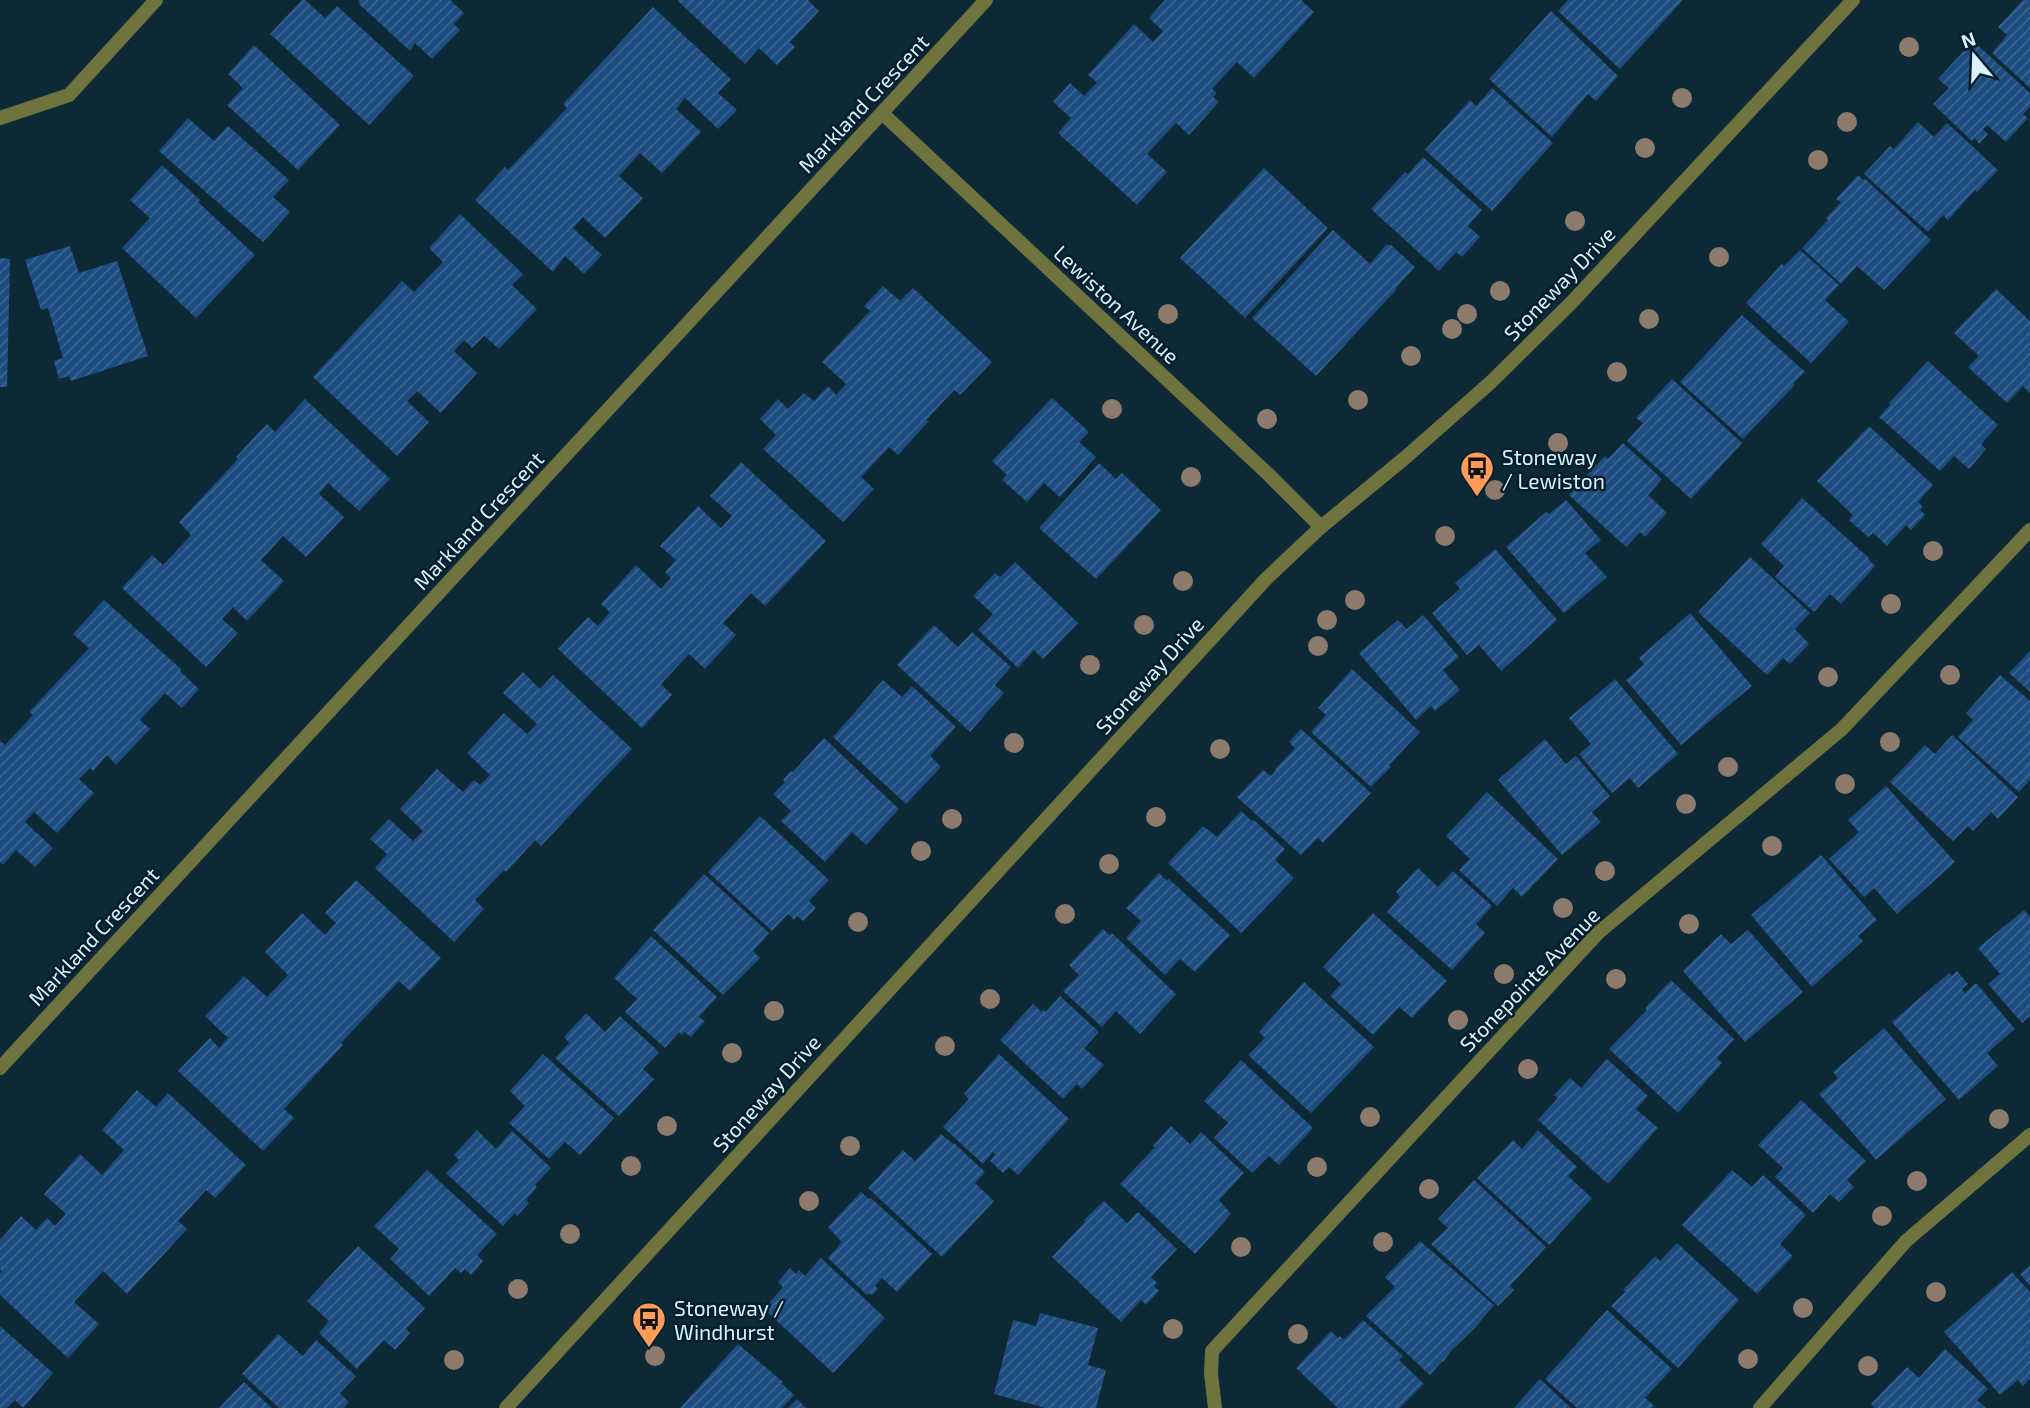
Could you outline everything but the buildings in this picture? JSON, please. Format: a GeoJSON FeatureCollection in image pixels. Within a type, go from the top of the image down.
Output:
{"type":"FeatureCollection","features":[{"type":"Feature","properties":{"kind":"street"},"geometry":{"type":"LineString","coordinates":[[0,118],[69,95],[156,0]]}},
{"type":"Feature","properties":{"kind":"street","name":"Markland Crescent"},"geometry":{"type":"LineString","coordinates":[[0,1068],[986,0]]}},
{"type":"Feature","properties":{"kind":"street","name":"Stoneway Drive"},"geometry":{"type":"LineString","coordinates":[[512,1406],[1266,579],[1321,527],[1491,382],[1572,302],[1853,0]]}},
{"type":"Feature","properties":{"kind":"street","name":"Lewiston Avenue"},"geometry":{"type":"LineString","coordinates":[[882,113],[1269,475],[1321,527]]}},
{"type":"Feature","properties":{"kind":"street","name":"Stonepointe Avenue"},"geometry":{"type":"LineString","coordinates":[[1215,1408],[1211,1374],[1212,1351],[1598,933],[1842,729],[2030,530]]}},
{"type":"Feature","properties":{"kind":"street"},"geometry":{"type":"LineString","coordinates":[[1760,1408],[1906,1241],[2030,1135]]}},
{"type":"Feature","properties":{"kind":"place","name":"Stoneway / Lewiston"},"geometry":{"type":"Point","coordinates":[1477,498]}},
{"type":"Feature","properties":{"kind":"place","name":"Stoneway / Windhurst"},"geometry":{"type":"Point","coordinates":[649,1349]}}]}
